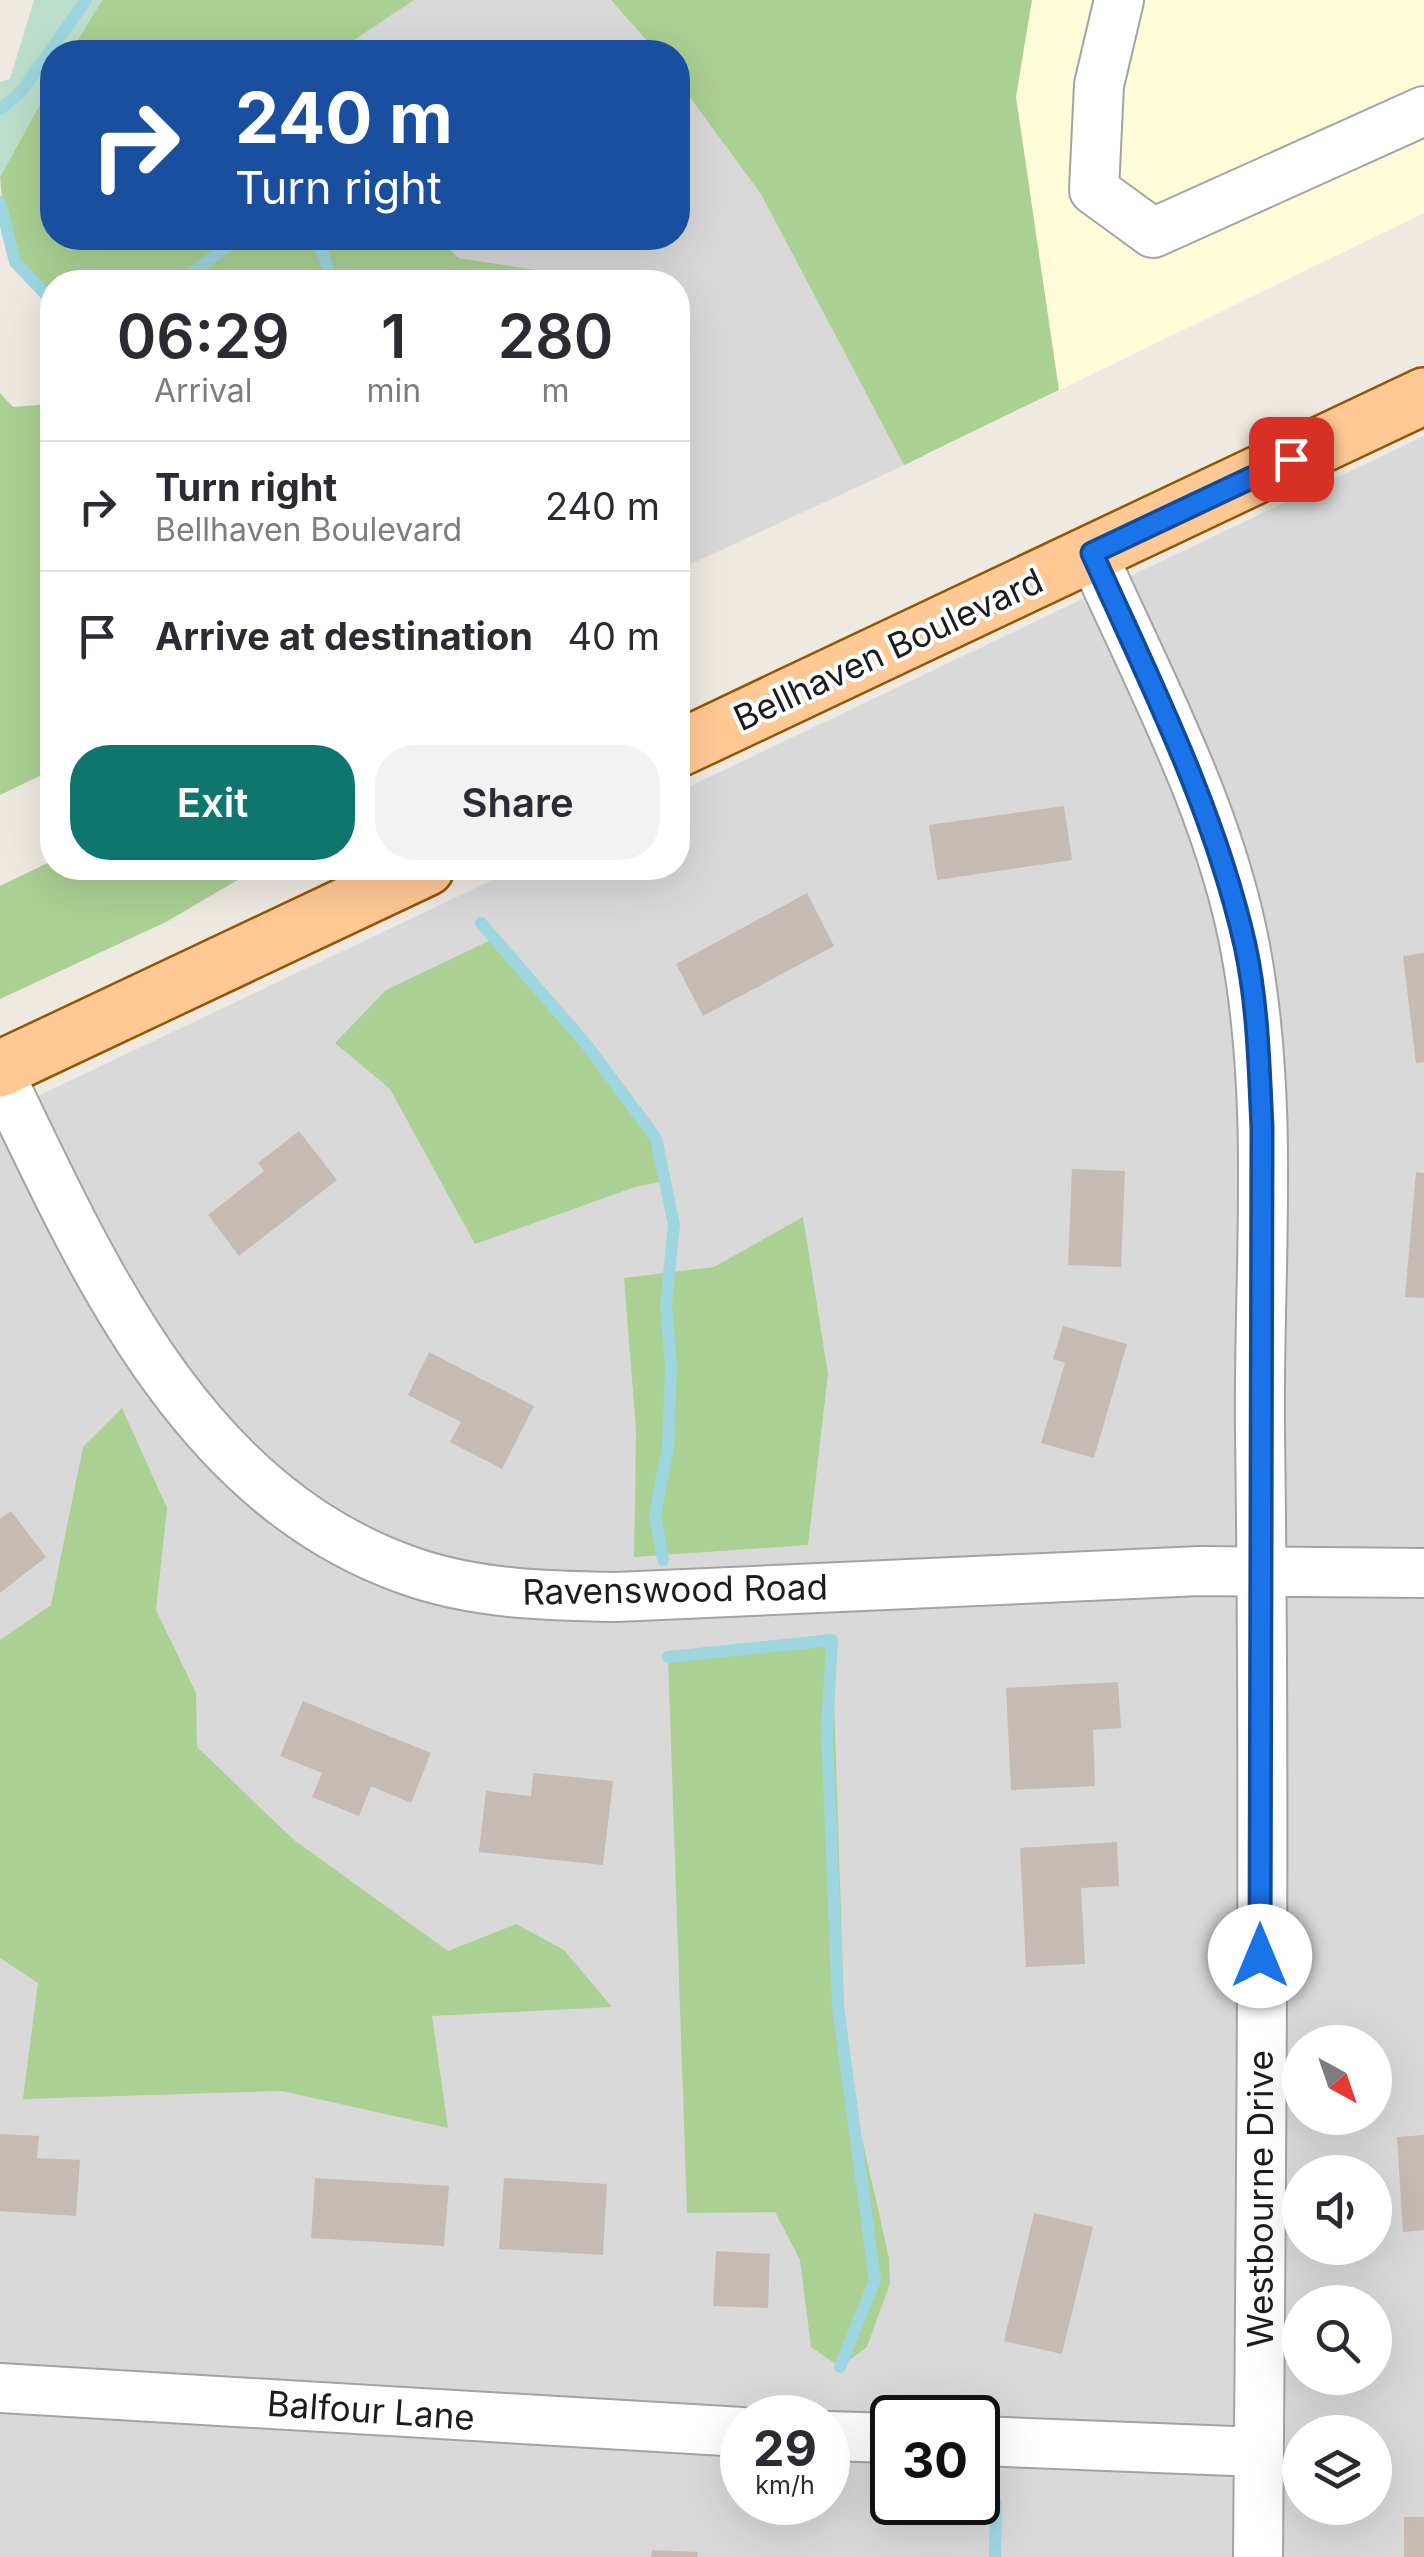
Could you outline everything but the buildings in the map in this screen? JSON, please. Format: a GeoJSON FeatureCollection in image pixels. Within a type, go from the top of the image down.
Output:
{"type":"FeatureCollection","features":[{"type":"Feature","properties":{"kind":"main road","name":"Bellhaven Boulevard"},"geometry":{"type":"LineString","coordinates":[[690,743],[1424,396]]}},
{"type":"Feature","properties":{"kind":"main road"},"geometry":{"type":"LineString","coordinates":[[0,1072],[401,880]]}},
{"type":"Feature","properties":{"kind":"street"},"geometry":{"type":"LineString","coordinates":[[1119,0],[1098,85],[1094,190],[1153,232],[1424,112]]}},
{"type":"Feature","properties":{"kind":"street","name":"Westbourne Drive"},"geometry":{"type":"LineString","coordinates":[[1092,553],[1179,747],[1228,880],[1246,948],[1257,1023],[1262,1128],[1258,2557]]}},
{"type":"Feature","properties":{"kind":"street","name":"Ravenswood Road"},"geometry":{"type":"LineString","coordinates":[[0,1072],[67,1215],[122,1314],[162,1375],[210,1434],[262,1484],[310,1522],[408,1571],[468,1586],[541,1596],[616,1597],[1262,1572],[1424,1572]]}},
{"type":"Feature","properties":{"kind":"street","name":"Balfour Lane"},"geometry":{"type":"LineString","coordinates":[[0,2388],[720,2431]]}},
{"type":"Feature","properties":{"kind":"street"},"geometry":{"type":"LineString","coordinates":[[1000,2442],[1259,2452]]}},
{"type":"Feature","properties":{"kind":"shaded area"},"geometry":{"type":"Polygon","coordinates":[[[336,0],[695,0],[924,456],[690,564],[690,270],[207,270],[195,250],[690,250],[690,40],[284,40],[336,0]]]}},
{"type":"Feature","properties":{"kind":"shaded area"},"geometry":{"type":"Polygon","coordinates":[[[695,0],[1424,0],[1424,213],[924,456],[695,0]]]}},
{"type":"Feature","properties":{"kind":"shaded area"},"geometry":{"type":"Polygon","coordinates":[[[1424,436],[1424,2557],[0,2557],[0,1114],[493,880],[690,880],[690,786],[1424,436]]]}},
{"type":"Feature","properties":{"kind":"green space"},"geometry":{"type":"Polygon","coordinates":[[[34,0],[102,0],[77,40],[40,40],[40,104],[0,177],[0,82],[10,79],[34,0]]]}},
{"type":"Feature","properties":{"kind":"green space"},"geometry":{"type":"Polygon","coordinates":[[[102,0],[414,0],[354,40],[77,40],[102,0]]]}},
{"type":"Feature","properties":{"kind":"green space"},"geometry":{"type":"Polygon","coordinates":[[[611,0],[1032,0],[1016,97],[1059,390],[904,465],[761,194],[690,97],[690,40],[646,40],[611,0]]]}},
{"type":"Feature","properties":{"kind":"green space"},"geometry":{"type":"Polygon","coordinates":[[[40,104],[40,250],[450,250],[458,258],[535,270],[40,270],[40,288],[15,262],[5,232],[0,177],[40,104]]]}},
{"type":"Feature","properties":{"kind":"green space"},"geometry":{"type":"Polygon","coordinates":[[[0,393],[13,407],[40,405],[40,776],[0,795],[0,393]]]}},
{"type":"Feature","properties":{"kind":"green space"},"geometry":{"type":"Polygon","coordinates":[[[40,867],[40,880],[238,880],[166,922],[0,999],[0,886],[40,867]]]}},
{"type":"Feature","properties":{"kind":"green space"},"geometry":{"type":"Polygon","coordinates":[[[495,938],[656,1138],[665,1181],[635,1187],[475,1244],[390,1089],[335,1043],[386,990],[495,938]]]}},
{"type":"Feature","properties":{"kind":"green space"},"geometry":{"type":"Polygon","coordinates":[[[803,1217],[828,1374],[808,1545],[634,1557],[636,1430],[624,1278],[714,1267],[803,1217]]]}},
{"type":"Feature","properties":{"kind":"green space"},"geometry":{"type":"Polygon","coordinates":[[[122,1408],[167,1508],[156,1610],[196,1693],[197,1747],[294,1840],[448,1951],[516,1924],[564,1950],[612,2007],[432,2016],[448,2128],[282,2091],[23,2099],[38,1983],[0,1958],[0,1640],[51,1605],[83,1447],[122,1408]]]}},
{"type":"Feature","properties":{"kind":"green space"},"geometry":{"type":"Polygon","coordinates":[[[832,1640],[846,2068],[889,2258],[890,2283],[867,2347],[840,2367],[811,2347],[800,2260],[775,2212],[687,2213],[668,1657],[832,1640]]]}},
{"type":"Feature","properties":{"kind":"waterway"},"geometry":{"type":"LineString","coordinates":[[58,40],[86,0]]}},
{"type":"Feature","properties":{"kind":"waterway"},"geometry":{"type":"LineString","coordinates":[[0,109],[21,92],[40,65]]}},
{"type":"Feature","properties":{"kind":"waterway"},"geometry":{"type":"LineString","coordinates":[[0,202],[15,262],[40,288]]}},
{"type":"Feature","properties":{"kind":"waterway"},"geometry":{"type":"LineString","coordinates":[[195,270],[222,250]]}},
{"type":"Feature","properties":{"kind":"waterway"},"geometry":{"type":"LineString","coordinates":[[322,250],[328,270]]}},
{"type":"Feature","properties":{"kind":"waterway"},"geometry":{"type":"LineString","coordinates":[[481,923],[586,1044],[656,1138],[674,1225],[666,1305],[671,1366],[668,1447],[655,1515],[663,1560]]}},
{"type":"Feature","properties":{"kind":"waterway"},"geometry":{"type":"LineString","coordinates":[[668,1657],[832,1640],[827,1731],[838,2007],[875,2280],[840,2367]]}},
{"type":"Feature","properties":{"kind":"waterway"},"geometry":{"type":"LineString","coordinates":[[995,2557],[996,2525]]}},
{"type":"Feature","properties":{"kind":"route"},"geometry":{"type":"LineString","coordinates":[[1260,1956],[1264,1630],[1259,1354],[1262,1128],[1257,1023],[1246,948],[1228,880],[1179,747],[1092,553],[1291,459]]}}]}
